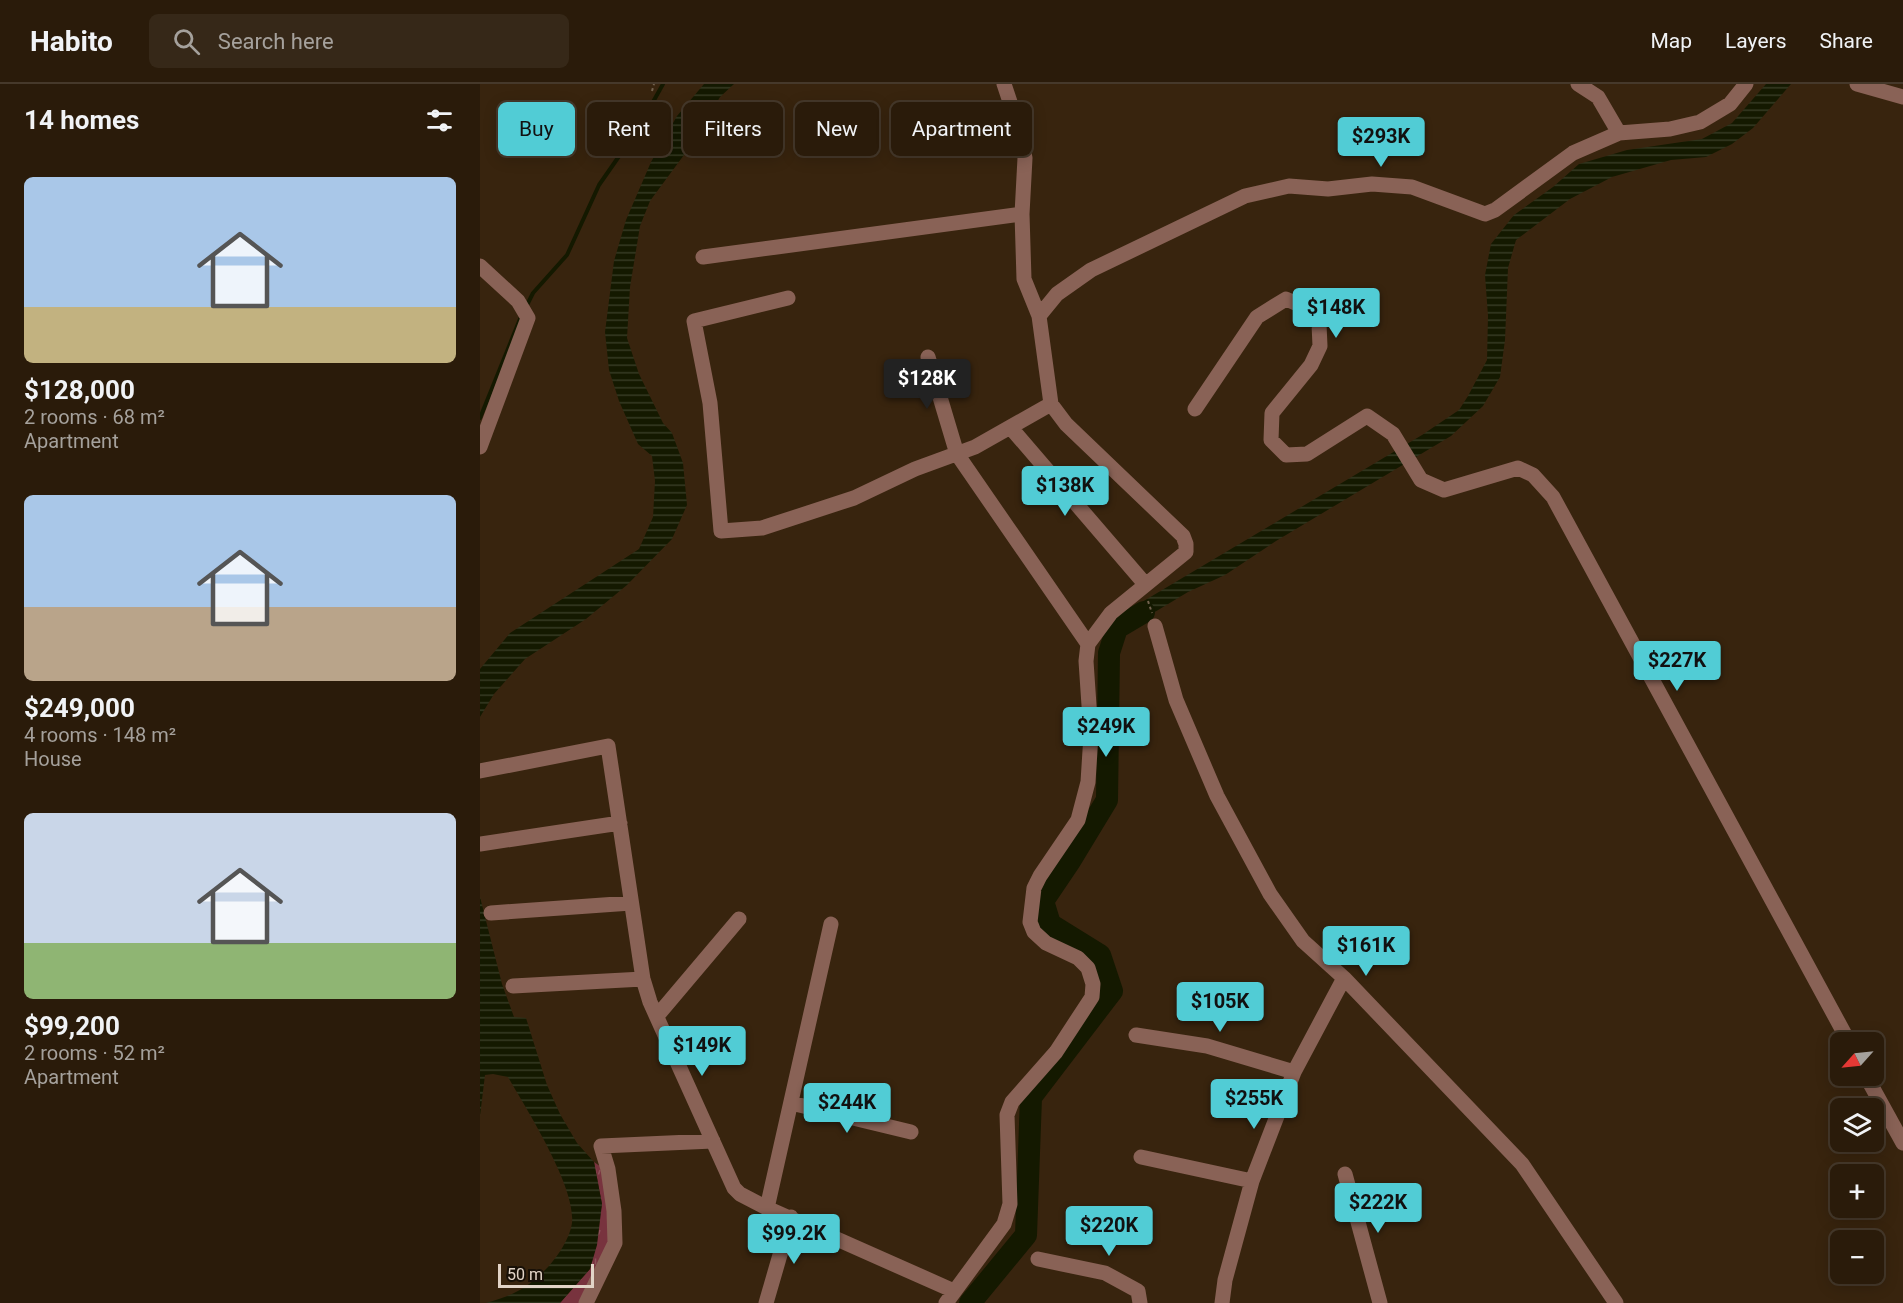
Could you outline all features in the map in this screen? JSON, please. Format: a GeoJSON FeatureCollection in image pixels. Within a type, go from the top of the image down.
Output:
{"type":"FeatureCollection","features":[{"type":"Feature","properties":{"kind":"street"},"geometry":{"type":"LineString","coordinates":[[480,771],[608,746],[643,979],[650,1002],[734,1188],[740,1194],[767,1208],[791,1217],[950,1297],[1004,1224],[1010,1204],[1007,1115],[1012,1102],[1056,1052],[1092,997],[1093,984],[1088,968],[1078,958],[1046,943],[1034,932],[1030,922],[1034,888],[1078,819],[1088,783],[1091,735],[1086,661],[1088,644],[1111,613],[1145,590],[1186,552],[1183,536],[1066,424],[1050,404],[1038,316],[1024,279],[1022,214],[1025,158],[1004,84]]}},
{"type":"Feature","properties":{"kind":"street"},"geometry":{"type":"LineString","coordinates":[[1578,84],[1598,97],[1619,133]]}},
{"type":"Feature","properties":{"kind":"street"},"geometry":{"type":"LineString","coordinates":[[1857,84],[1903,97]]}},
{"type":"Feature","properties":{"kind":"street"},"geometry":{"type":"LineString","coordinates":[[1038,316],[1057,294],[1090,270],[1245,196],[1289,186],[1328,189],[1372,184],[1412,187],[1485,214],[1495,210],[1573,153],[1619,133],[1670,129],[1700,122],[1730,104],[1743,85]]}},
{"type":"Feature","properties":{"kind":"street"},"geometry":{"type":"LineString","coordinates":[[703,257],[1022,214]]}},
{"type":"Feature","properties":{"kind":"street"},"geometry":{"type":"LineString","coordinates":[[480,266],[518,301],[528,318],[480,447]]}},
{"type":"Feature","properties":{"kind":"street"},"geometry":{"type":"LineString","coordinates":[[788,298],[694,321],[710,403],[721,531],[762,528],[854,498],[915,469],[957,454],[1011,428],[1050,404]]}},
{"type":"Feature","properties":{"kind":"street"},"geometry":{"type":"LineString","coordinates":[[1195,408],[1257,317],[1286,299],[1302,306],[1319,324],[1320,346],[1311,365],[1272,413],[1271,441],[1286,456],[1307,454],[1366,416],[1393,434],[1421,480],[1444,490],[1518,468],[1533,475],[1553,497],[1844,1032]]}},
{"type":"Feature","properties":{"kind":"street"},"geometry":{"type":"LineString","coordinates":[[928,357],[957,454],[1088,644]]}},
{"type":"Feature","properties":{"kind":"street"},"geometry":{"type":"LineString","coordinates":[[1011,428],[1145,590]]}},
{"type":"Feature","properties":{"kind":"street"},"geometry":{"type":"LineString","coordinates":[[1154,621],[1176,700],[1217,796],[1270,894],[1303,941],[1344,978],[1522,1164],[1616,1303]]}},
{"type":"Feature","properties":{"kind":"street"},"geometry":{"type":"LineString","coordinates":[[480,844],[620,823]]}},
{"type":"Feature","properties":{"kind":"street"},"geometry":{"type":"LineString","coordinates":[[491,912],[631,903]]}},
{"type":"Feature","properties":{"kind":"street"},"geometry":{"type":"LineString","coordinates":[[657,1016],[739,919]]}},
{"type":"Feature","properties":{"kind":"street"},"geometry":{"type":"LineString","coordinates":[[767,1208],[831,924]]}},
{"type":"Feature","properties":{"kind":"street"},"geometry":{"type":"LineString","coordinates":[[1222,1303],[1225,1280],[1252,1181],[1294,1072],[1344,978]]}},
{"type":"Feature","properties":{"kind":"street"},"geometry":{"type":"LineString","coordinates":[[513,986],[643,979]]}},
{"type":"Feature","properties":{"kind":"street"},"geometry":{"type":"LineString","coordinates":[[1137,1035],[1207,1046],[1294,1072]]}},
{"type":"Feature","properties":{"kind":"street"},"geometry":{"type":"LineString","coordinates":[[1872,1086],[1903,1143]]}},
{"type":"Feature","properties":{"kind":"street"},"geometry":{"type":"LineString","coordinates":[[791,1103],[911,1132]]}},
{"type":"Feature","properties":{"kind":"street"},"geometry":{"type":"LineString","coordinates":[[586,1303],[615,1243],[610,1179],[601,1146],[713,1141]]}},
{"type":"Feature","properties":{"kind":"street"},"geometry":{"type":"LineString","coordinates":[[1141,1157],[1252,1181]]}},
{"type":"Feature","properties":{"kind":"street"},"geometry":{"type":"LineString","coordinates":[[1345,1174],[1380,1303]]}},
{"type":"Feature","properties":{"kind":"street"},"geometry":{"type":"LineString","coordinates":[[766,1303],[791,1217]]}},
{"type":"Feature","properties":{"kind":"street"},"geometry":{"type":"LineString","coordinates":[[1038,1259],[1105,1273],[1138,1291],[1140,1303]]}},
{"type":"Feature","properties":{"kind":"path"},"geometry":{"type":"LineString","coordinates":[[652,91],[654,84]]}},
{"type":"Feature","properties":{"kind":"path"},"geometry":{"type":"LineString","coordinates":[[1145,590],[1154,621]]}},
{"type":"Feature","properties":{"kind":"green space"},"geometry":{"type":"Polygon","coordinates":[[[594,1162],[604,1169],[611,1240],[579,1303],[560,1303],[590,1269],[602,1204],[594,1162]]]}},
{"type":"Feature","properties":{"kind":"shaded area"},"geometry":{"type":"Polygon","coordinates":[[[704,84],[734,84],[717,102],[689,102],[704,84]]]}},
{"type":"Feature","properties":{"kind":"shaded area"},"geometry":{"type":"Polygon","coordinates":[[[1766,84],[1791,84],[1753,128],[1732,144],[1706,157],[1671,160],[1612,177],[1570,199],[1516,240],[1508,268],[1505,340],[1500,377],[1483,406],[1451,436],[1276,541],[1225,575],[1188,592],[1130,627],[1117,628],[1122,616],[1142,602],[1422,435],[1459,410],[1487,360],[1488,316],[1485,275],[1491,244],[1514,215],[1553,187],[1579,164],[1627,150],[1702,139],[1732,123],[1766,84]]]}},
{"type":"Feature","properties":{"kind":"shaded area"},"geometry":{"type":"Polygon","coordinates":[[[683,109],[683,156],[650,201],[640,226],[630,287],[627,338],[639,374],[663,423],[672,433],[683,463],[687,505],[672,539],[627,585],[586,619],[525,659],[494,694],[480,717],[480,669],[510,633],[639,549],[653,517],[655,481],[652,456],[638,444],[619,401],[609,370],[605,332],[614,261],[626,220],[654,156],[671,156],[671,127],[683,109]]]}},
{"type":"Feature","properties":{"kind":"shaded area"},"geometry":{"type":"Polygon","coordinates":[[[480,897],[502,984],[514,1017],[526,1018],[547,1085],[560,1114],[577,1143],[594,1162],[602,1204],[597,1245],[590,1269],[560,1303],[486,1303],[520,1290],[541,1274],[552,1263],[563,1246],[572,1223],[571,1208],[559,1170],[508,1077],[485,1075],[480,1116],[480,897]]]}},
{"type":"Feature","properties":{"kind":"waterway"},"geometry":{"type":"LineString","coordinates":[[526,307],[533,293],[567,255],[599,185],[638,129],[663,84]]}},
{"type":"Feature","properties":{"kind":"waterway"},"geometry":{"type":"LineString","coordinates":[[480,418],[520,319]]}},
{"type":"Feature","properties":{"kind":"waterway"},"geometry":{"type":"LineString","coordinates":[[970,1303],[1026,1235],[1031,1097],[1112,991],[1100,955],[1050,924],[1043,901],[1107,800],[1109,653],[1117,628],[1144,612]]}}]}
